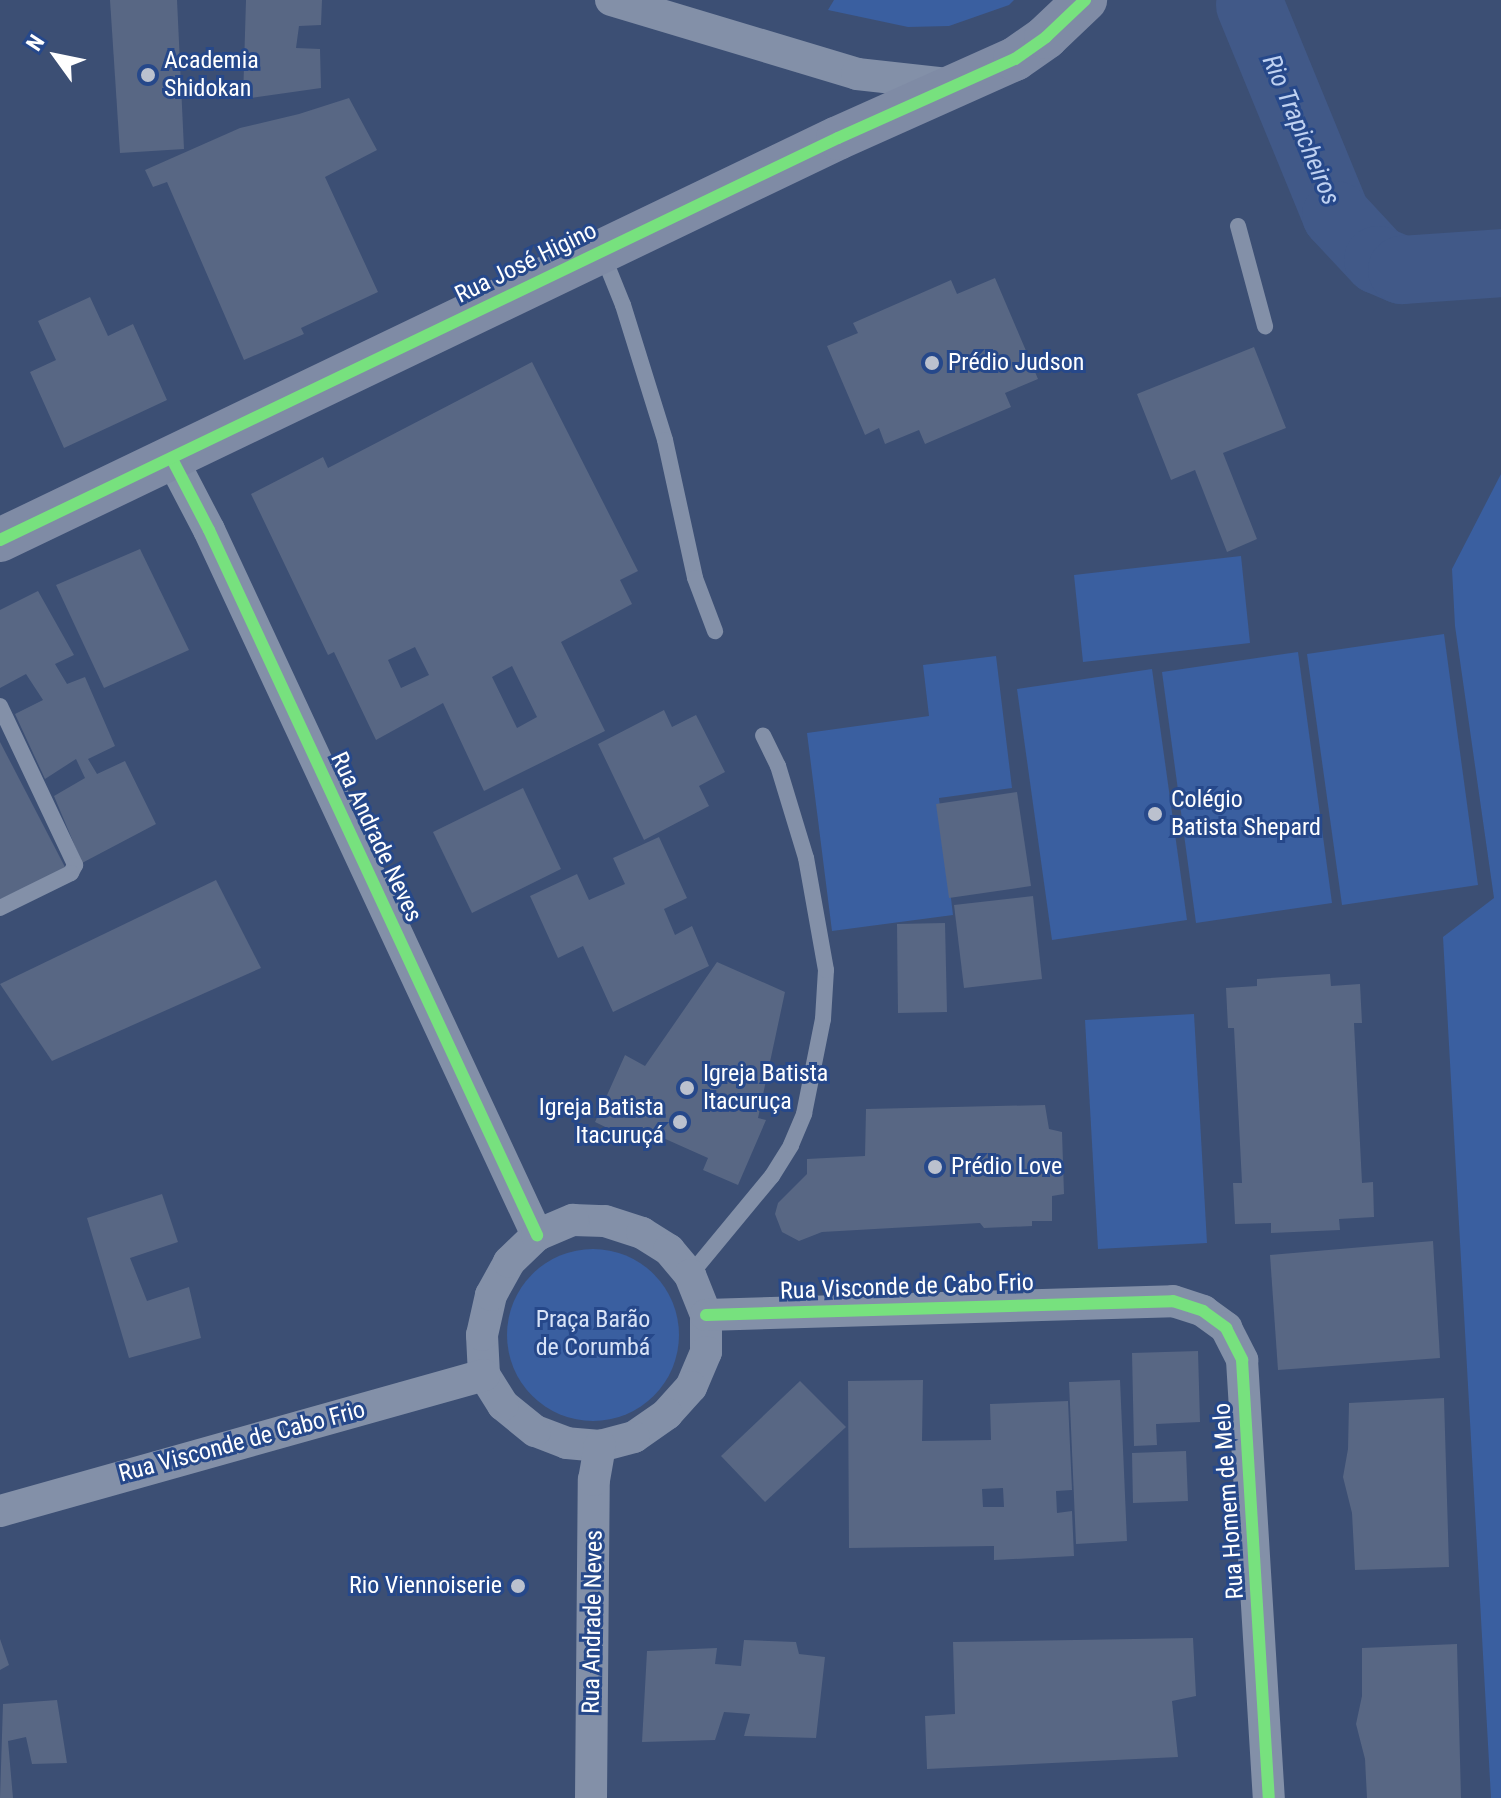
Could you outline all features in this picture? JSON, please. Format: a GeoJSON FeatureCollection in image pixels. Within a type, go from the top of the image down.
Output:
{"type":"FeatureCollection","features":[{"type":"Feature","properties":{"kind":"street"},"geometry":{"type":"LineString","coordinates":[[611,0],[857,74],[959,86]]}},
{"type":"Feature","properties":{"kind":"street","name":"Rua José Higino"},"geometry":{"type":"LineString","coordinates":[[0,540],[838,138],[1015,59],[1046,37],[1076,6]]}},
{"type":"Feature","properties":{"kind":"street","name":"Rua Andrade Neves"},"geometry":{"type":"LineString","coordinates":[[172,459],[209,530],[537,1235]]}},
{"type":"Feature","properties":{"kind":"street"},"geometry":{"type":"LineString","coordinates":[[573,1220],[605,1221],[642,1233],[669,1250],[690,1275],[706,1315],[706,1352],[691,1387],[667,1414],[634,1437],[600,1446],[567,1443],[535,1431],[503,1405],[484,1375],[482,1335],[491,1295],[509,1262],[537,1235],[573,1220]]}},
{"type":"Feature","properties":{"kind":"street","name":"Rua Homem de Melo"},"geometry":{"type":"LineString","coordinates":[[1110,1302],[1173,1301],[1203,1311],[1226,1328],[1242,1360],[1269,1798]]}},
{"type":"Feature","properties":{"kind":"street","name":"Rua Visconde de Cabo Frio"},"geometry":{"type":"LineString","coordinates":[[706,1315],[1110,1302]]}},
{"type":"Feature","properties":{"kind":"street","name":"Rua Visconde de Cabo Frio"},"geometry":{"type":"LineString","coordinates":[[0,1511],[484,1375]]}},
{"type":"Feature","properties":{"kind":"street","name":"Rua Andrade Neves"},"geometry":{"type":"LineString","coordinates":[[591,1798],[594,1480],[600,1446]]}},
{"type":"Feature","properties":{"kind":"lane"},"geometry":{"type":"LineString","coordinates":[[1238,226],[1265,326]]}},
{"type":"Feature","properties":{"kind":"lane"},"geometry":{"type":"LineString","coordinates":[[601,251],[623,305],[665,440],[695,578],[715,631]]}},
{"type":"Feature","properties":{"kind":"lane"},"geometry":{"type":"LineString","coordinates":[[0,706],[75,865],[71,873],[0,908]]}},
{"type":"Feature","properties":{"kind":"lane"},"geometry":{"type":"LineString","coordinates":[[690,1275],[772,1176],[791,1145],[810,1091],[823,1019],[826,970],[806,858],[778,766],[763,735]]}},
{"type":"Feature","properties":{"kind":"green space"},"geometry":{"type":"Polygon","coordinates":[[[834,0],[1014,0],[1009,5],[949,26],[908,27],[828,10],[834,0]]]}},
{"type":"Feature","properties":{"kind":"green space"},"geometry":{"type":"Polygon","coordinates":[[[1501,474],[1501,1798],[1491,1798],[1443,937],[1494,898],[1455,626],[1452,569],[1501,474]]]}},
{"type":"Feature","properties":{"kind":"green space"},"geometry":{"type":"Polygon","coordinates":[[[1241,556],[1250,643],[1083,662],[1074,575],[1241,556]]]}},
{"type":"Feature","properties":{"kind":"green space"},"geometry":{"type":"Polygon","coordinates":[[[1444,634],[1478,885],[1342,905],[1307,654],[1444,634]]]}},
{"type":"Feature","properties":{"kind":"green space"},"geometry":{"type":"Polygon","coordinates":[[[1298,652],[1332,903],[1196,923],[1162,672],[1298,652]]]}},
{"type":"Feature","properties":{"kind":"green space"},"geometry":{"type":"Polygon","coordinates":[[[996,656],[1012,788],[939,798],[953,915],[832,931],[807,733],[929,716],[923,665],[996,656]]]}},
{"type":"Feature","properties":{"kind":"green space"},"geometry":{"type":"Polygon","coordinates":[[[1152,669],[1187,920],[1052,940],[1017,689],[1152,669]]]}},
{"type":"Feature","properties":{"kind":"green space"},"geometry":{"type":"Polygon","coordinates":[[[1194,1014],[1207,1243],[1098,1249],[1085,1020],[1194,1014]]]}},
{"type":"Feature","properties":{"kind":"green space","name":"Praça Barão de Corumbá"},"geometry":{"type":"Polygon","coordinates":[[[593,1249],[626,1255],[654,1274],[673,1302],[679,1335],[673,1368],[654,1396],[626,1415],[593,1421],[560,1415],[532,1396],[513,1368],[507,1335],[513,1302],[532,1274],[560,1255],[593,1249]]]}},
{"type":"Feature","properties":{"kind":"building","name":"Academia Shidokan"},"geometry":{"type":"Polygon","coordinates":[[[110,0],[177,0],[184,149],[120,153],[110,0]]]}},
{"type":"Feature","properties":{"kind":"building"},"geometry":{"type":"Polygon","coordinates":[[[246,0],[322,0],[321,25],[299,26],[296,48],[320,49],[321,88],[243,99],[246,0]]]}},
{"type":"Feature","properties":{"kind":"building"},"geometry":{"type":"Polygon","coordinates":[[[349,98],[377,150],[325,177],[378,292],[301,328],[304,334],[244,360],[167,182],[153,187],[145,170],[240,128],[349,98]]]}},
{"type":"Feature","properties":{"kind":"building","name":"Prédio Judson"},"geometry":{"type":"Polygon","coordinates":[[[995,278],[1038,379],[1005,393],[1011,407],[925,444],[919,430],[885,444],[879,428],[865,435],[827,346],[858,333],[853,323],[951,280],[957,294],[995,278]]]}},
{"type":"Feature","properties":{"kind":"building"},"geometry":{"type":"Polygon","coordinates":[[[90,297],[108,336],[133,324],[167,400],[64,448],[30,372],[56,360],[38,321],[90,297]]]}},
{"type":"Feature","properties":{"kind":"building"},"geometry":{"type":"Polygon","coordinates":[[[1254,347],[1286,428],[1223,453],[1257,539],[1227,552],[1195,470],[1171,480],[1137,394],[1254,347]]]}},
{"type":"Feature","properties":{"kind":"building"},"geometry":{"type":"Polygon","coordinates":[[[532,362],[638,571],[620,580],[632,604],[561,642],[605,731],[484,791],[443,703],[376,740],[334,652],[328,655],[251,494],[323,457],[328,468],[532,362]],[[415,647],[388,660],[401,688],[429,675],[415,647]],[[512,666],[492,677],[517,728],[537,717],[512,666]]]}},
{"type":"Feature","properties":{"kind":"building"},"geometry":{"type":"Polygon","coordinates":[[[140,549],[189,650],[104,688],[56,585],[140,549]]]}},
{"type":"Feature","properties":{"kind":"building"},"geometry":{"type":"Polygon","coordinates":[[[38,591],[74,655],[55,664],[67,684],[85,677],[115,746],[88,759],[97,774],[125,761],[156,824],[82,863],[54,796],[85,778],[76,759],[45,779],[15,714],[43,700],[26,674],[0,688],[0,610],[38,591]]]}},
{"type":"Feature","properties":{"kind":"building"},"geometry":{"type":"Polygon","coordinates":[[[664,710],[672,727],[696,715],[725,772],[699,786],[709,806],[644,840],[598,744],[664,710]]]}},
{"type":"Feature","properties":{"kind":"building"},"geometry":{"type":"Polygon","coordinates":[[[0,742],[66,869],[0,899],[0,742]]]}},
{"type":"Feature","properties":{"kind":"building"},"geometry":{"type":"Polygon","coordinates":[[[523,788],[561,869],[472,913],[433,832],[523,788]]]}},
{"type":"Feature","properties":{"kind":"building"},"geometry":{"type":"Polygon","coordinates":[[[1017,792],[1031,886],[949,898],[936,804],[1017,792]]]}},
{"type":"Feature","properties":{"kind":"building"},"geometry":{"type":"Polygon","coordinates":[[[659,837],[687,898],[664,909],[675,935],[692,926],[709,966],[613,1012],[583,946],[558,958],[530,896],[577,874],[589,900],[625,884],[613,858],[659,837]]]}},
{"type":"Feature","properties":{"kind":"building"},"geometry":{"type":"Polygon","coordinates":[[[216,880],[261,968],[52,1061],[0,984],[216,880]]]}},
{"type":"Feature","properties":{"kind":"building"},"geometry":{"type":"Polygon","coordinates":[[[1033,896],[1042,979],[964,988],[954,905],[1033,896]]]}},
{"type":"Feature","properties":{"kind":"building"},"geometry":{"type":"Polygon","coordinates":[[[945,923],[947,1012],[898,1013],[897,924],[945,923]]]}},
{"type":"Feature","properties":{"kind":"building","name":"Igreja Batista Itacuruça"},"geometry":{"type":"Polygon","coordinates":[[[717,962],[785,992],[758,1118],[766,1120],[738,1185],[703,1170],[708,1158],[643,1129],[638,1143],[595,1122],[625,1055],[645,1066],[717,962]]]}},
{"type":"Feature","properties":{"kind":"building"},"geometry":{"type":"Polygon","coordinates":[[[1330,974],[1331,986],[1360,984],[1362,1023],[1354,1023],[1362,1183],[1373,1182],[1374,1217],[1339,1219],[1340,1230],[1271,1233],[1271,1223],[1235,1224],[1233,1183],[1242,1183],[1234,1028],[1228,1028],[1226,988],[1257,986],[1257,979],[1330,974]]]}},
{"type":"Feature","properties":{"kind":"building","name":"Prédio Love"},"geometry":{"type":"Polygon","coordinates":[[[1045,1105],[1049,1129],[1062,1132],[1064,1194],[1052,1196],[1052,1221],[1032,1221],[1032,1226],[984,1228],[980,1223],[822,1232],[799,1241],[782,1232],[775,1214],[778,1203],[807,1174],[807,1159],[865,1156],[866,1109],[1045,1105]]]}},
{"type":"Feature","properties":{"kind":"building"},"geometry":{"type":"Polygon","coordinates":[[[162,1194],[178,1242],[130,1258],[147,1301],[189,1287],[201,1338],[129,1358],[87,1218],[162,1194]]]}},
{"type":"Feature","properties":{"kind":"building"},"geometry":{"type":"Polygon","coordinates":[[[1433,1241],[1440,1358],[1278,1370],[1270,1255],[1433,1241]]]}},
{"type":"Feature","properties":{"kind":"building"},"geometry":{"type":"Polygon","coordinates":[[[1198,1351],[1200,1422],[1156,1424],[1157,1445],[1134,1446],[1132,1353],[1198,1351]]]}},
{"type":"Feature","properties":{"kind":"building"},"geometry":{"type":"Polygon","coordinates":[[[923,1380],[922,1441],[991,1440],[990,1404],[1068,1401],[1072,1490],[1056,1491],[1057,1513],[1072,1511],[1074,1556],[994,1560],[994,1546],[849,1548],[848,1381],[923,1380]],[[1003,1488],[982,1489],[983,1507],[1004,1507],[1003,1488]]]}},
{"type":"Feature","properties":{"kind":"building"},"geometry":{"type":"Polygon","coordinates":[[[1120,1380],[1127,1541],[1076,1544],[1069,1382],[1120,1380]]]}},
{"type":"Feature","properties":{"kind":"building"},"geometry":{"type":"Polygon","coordinates":[[[800,1381],[846,1427],[765,1502],[721,1456],[800,1381]]]}},
{"type":"Feature","properties":{"kind":"building"},"geometry":{"type":"Polygon","coordinates":[[[1444,1398],[1449,1567],[1355,1570],[1352,1513],[1343,1477],[1348,1449],[1349,1403],[1444,1398]]]}},
{"type":"Feature","properties":{"kind":"building"},"geometry":{"type":"Polygon","coordinates":[[[1186,1451],[1188,1501],[1133,1503],[1132,1453],[1186,1451]]]}},
{"type":"Feature","properties":{"kind":"building"},"geometry":{"type":"Polygon","coordinates":[[[1193,1638],[1196,1696],[1172,1701],[1178,1757],[927,1769],[925,1716],[955,1714],[953,1642],[1193,1638]]]}},
{"type":"Feature","properties":{"kind":"building"},"geometry":{"type":"Polygon","coordinates":[[[0,1639],[9,1665],[0,1670],[0,1639]]]}},
{"type":"Feature","properties":{"kind":"building"},"geometry":{"type":"Polygon","coordinates":[[[744,1640],[796,1642],[799,1654],[825,1657],[816,1738],[744,1736],[750,1714],[724,1712],[715,1740],[642,1742],[647,1651],[717,1648],[715,1664],[741,1666],[744,1640]]]}},
{"type":"Feature","properties":{"kind":"building"},"geometry":{"type":"Polygon","coordinates":[[[1457,1644],[1461,1798],[1367,1798],[1365,1759],[1356,1724],[1362,1696],[1362,1648],[1457,1644]]]}},
{"type":"Feature","properties":{"kind":"building"},"geometry":{"type":"Polygon","coordinates":[[[57,1700],[67,1763],[32,1764],[26,1737],[8,1741],[13,1798],[0,1798],[3,1704],[57,1700]]]}},
{"type":"Feature","properties":{"kind":"waterway","name":"Rio Trapicheiros"},"geometry":{"type":"LineString","coordinates":[[1250,5],[1336,215],[1378,260],[1402,270],[1501,263]]}},
{"type":"Feature","properties":{"kind":"cycle path"},"geometry":{"type":"LineString","coordinates":[[0,540],[838,138],[1015,59],[1046,37],[1085,0]]}},
{"type":"Feature","properties":{"kind":"cycle path"},"geometry":{"type":"LineString","coordinates":[[172,459],[209,530],[537,1235]]}},
{"type":"Feature","properties":{"kind":"cycle path"},"geometry":{"type":"LineString","coordinates":[[706,1315],[1173,1301],[1203,1311],[1226,1328],[1242,1360],[1269,1798]]}},
{"type":"Feature","properties":{"kind":"place","name":"Academia Shidokan"},"geometry":{"type":"Point","coordinates":[148,75]}},
{"type":"Feature","properties":{"kind":"place","name":"Prédio Judson"},"geometry":{"type":"Point","coordinates":[932,363]}},
{"type":"Feature","properties":{"kind":"place","name":"Colégio Batista Shepard"},"geometry":{"type":"Point","coordinates":[1155,814]}},
{"type":"Feature","properties":{"kind":"place","name":"Igreja Batista Itacuruça"},"geometry":{"type":"Point","coordinates":[687,1088]}},
{"type":"Feature","properties":{"kind":"place","name":"Igreja Batista Itacuruçá"},"geometry":{"type":"Point","coordinates":[680,1122]}},
{"type":"Feature","properties":{"kind":"place","name":"Prédio Love"},"geometry":{"type":"Point","coordinates":[935,1167]}},
{"type":"Feature","properties":{"kind":"place","name":"Rio Viennoiserie"},"geometry":{"type":"Point","coordinates":[518,1586]}}]}
